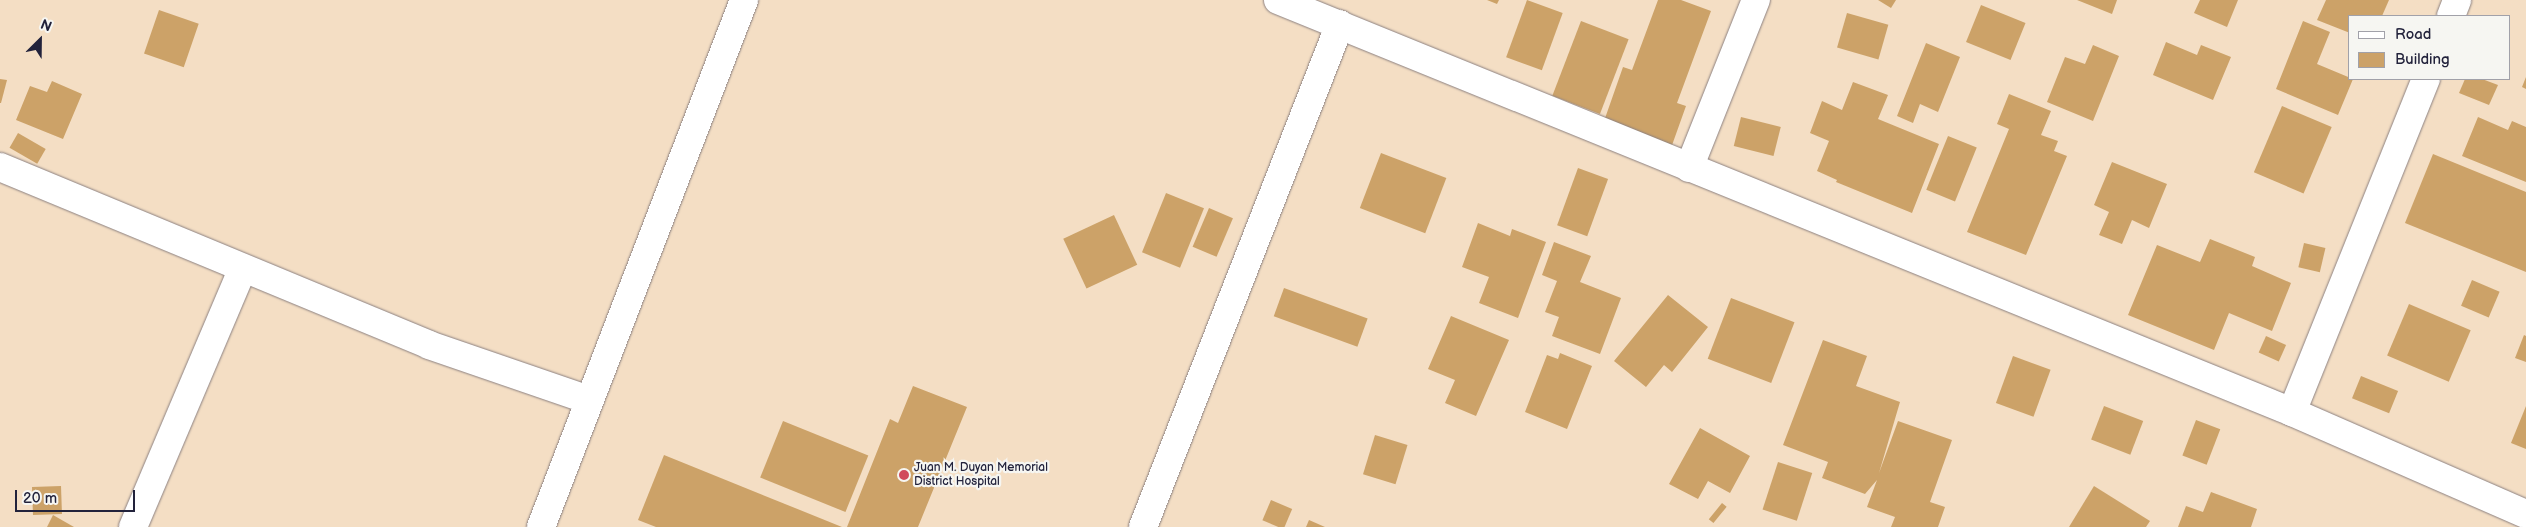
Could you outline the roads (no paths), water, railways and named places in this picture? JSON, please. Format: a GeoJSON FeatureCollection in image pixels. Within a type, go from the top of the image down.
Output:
{"type":"FeatureCollection","features":[{"type":"Feature","properties":{"kind":"street"},"geometry":{"type":"LineString","coordinates":[[541,527],[744,0]]}},
{"type":"Feature","properties":{"kind":"street"},"geometry":{"type":"LineString","coordinates":[[1278,0],[2292,412],[2526,514]]}},
{"type":"Feature","properties":{"kind":"street"},"geometry":{"type":"LineString","coordinates":[[1689,168],[1756,0]]}},
{"type":"Feature","properties":{"kind":"street"},"geometry":{"type":"LineString","coordinates":[[2451,15],[2457,0]]}},
{"type":"Feature","properties":{"kind":"street"},"geometry":{"type":"LineString","coordinates":[[1143,527],[1340,24]]}},
{"type":"Feature","properties":{"kind":"street"},"geometry":{"type":"LineString","coordinates":[[2292,412],[2426,80]]}},
{"type":"Feature","properties":{"kind":"street"},"geometry":{"type":"LineString","coordinates":[[0,167],[429,345],[589,400]]}},
{"type":"Feature","properties":{"kind":"street"},"geometry":{"type":"LineString","coordinates":[[133,527],[243,268]]}},
{"type":"Feature","properties":{"kind":"place","name":"Juan M. Duyan Memorial District Hospital"},"geometry":{"type":"Point","coordinates":[904,475]}}]}
